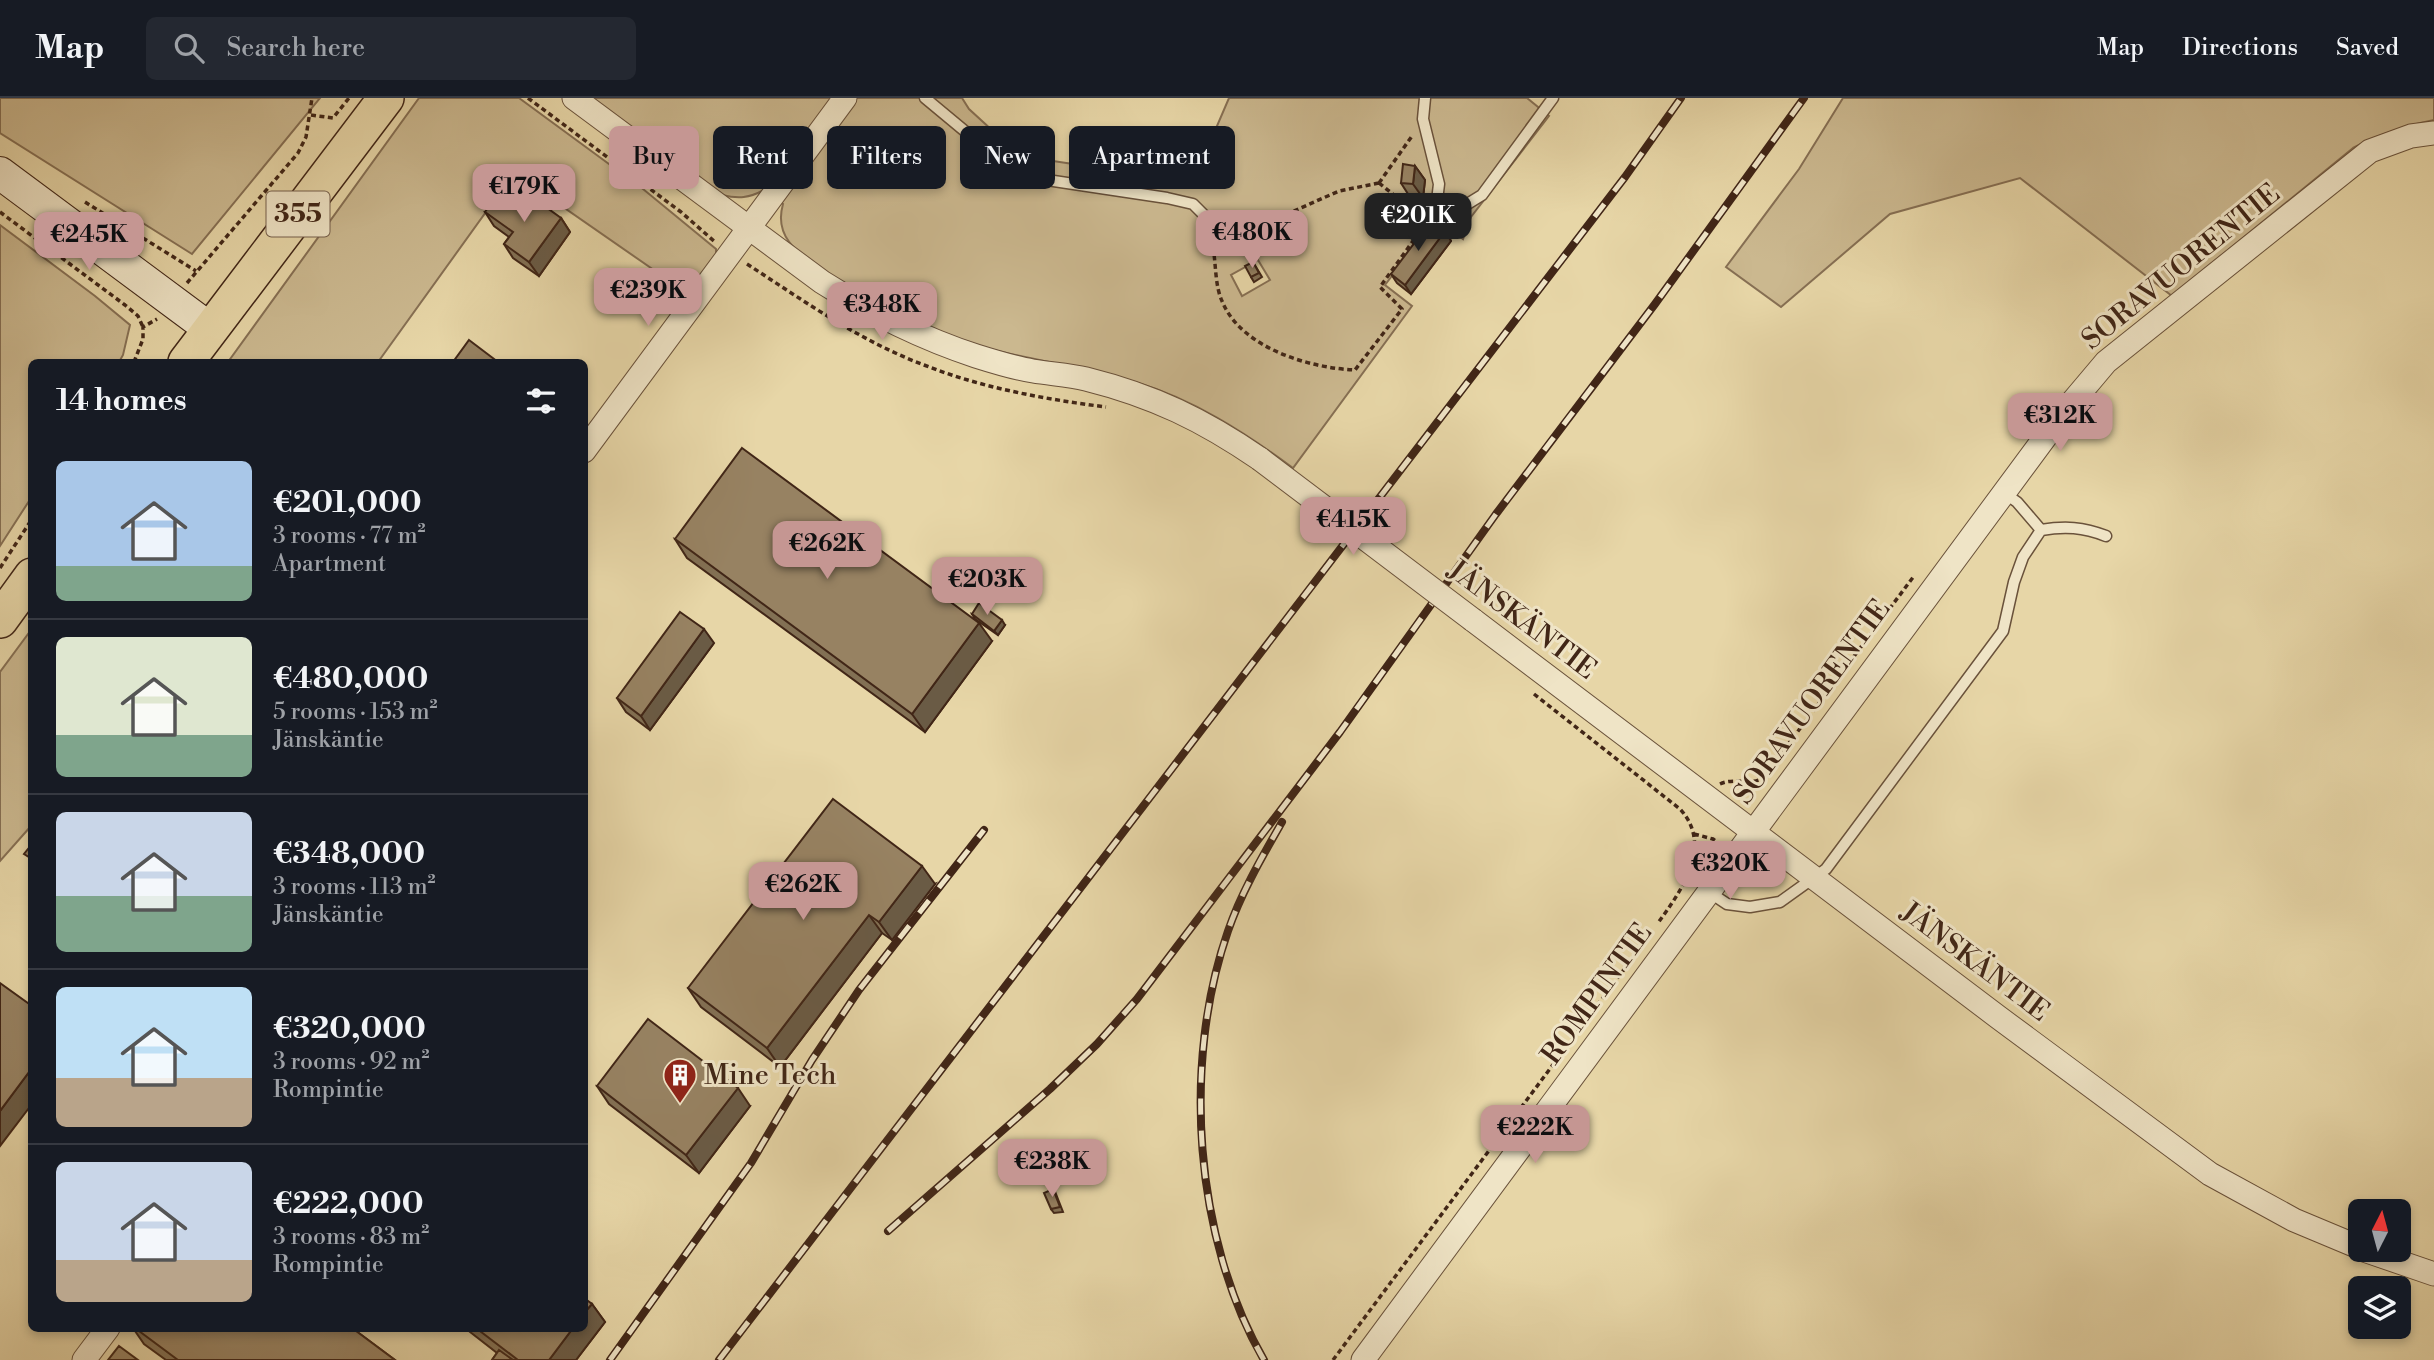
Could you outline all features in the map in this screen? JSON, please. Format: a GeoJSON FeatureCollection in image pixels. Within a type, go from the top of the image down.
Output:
{"type":"FeatureCollection","features":[{"type":"Feature","properties":{"kind":"main road","name":"355"},"geometry":{"type":"LineString","coordinates":[[188,359],[386,98]]}},
{"type":"Feature","properties":{"kind":"main road"},"geometry":{"type":"LineString","coordinates":[[0,620],[28,582]]}},
{"type":"Feature","properties":{"kind":"street","name":"JÄNSKÄNTIE"},"geometry":{"type":"LineString","coordinates":[[574,98],[822,282],[864,309],[909,331],[978,357],[1030,370],[1083,378],[1167,405],[1219,432],[1260,459],[2210,1174],[2294,1220],[2348,1243]]}},
{"type":"Feature","properties":{"kind":"street"},"geometry":{"type":"LineString","coordinates":[[588,446],[845,98]]}},
{"type":"Feature","properties":{"kind":"street","name":"SORAVUORENTIE"},"geometry":{"type":"LineString","coordinates":[[1753,832],[2063,413],[2106,362],[2370,151],[2411,136],[2434,133]]}},
{"type":"Feature","properties":{"kind":"street"},"geometry":{"type":"LineString","coordinates":[[0,173],[210,330]]}},
{"type":"Feature","properties":{"kind":"street","name":"ROMPINTIE"},"geometry":{"type":"LineString","coordinates":[[1363,1360],[1753,832]]}},
{"type":"Feature","properties":{"kind":"street","name":"JÄNSKÄNTIE"},"geometry":{"type":"LineString","coordinates":[[2399,1262],[2434,1274]]}},
{"type":"Feature","properties":{"kind":"street"},"geometry":{"type":"LineString","coordinates":[[84,1360],[105,1332]]}},
{"type":"Feature","properties":{"kind":"lane"},"geometry":{"type":"LineString","coordinates":[[925,98],[1008,167],[1027,177],[1193,204],[1209,220],[1213,247]]}},
{"type":"Feature","properties":{"kind":"lane"},"geometry":{"type":"LineString","coordinates":[[1425,98],[1423,119],[1439,184],[1436,209],[1456,211],[1482,195],[1553,98]]}},
{"type":"Feature","properties":{"kind":"lane"},"geometry":{"type":"LineString","coordinates":[[2004,493],[2017,502],[2041,530]]}},
{"type":"Feature","properties":{"kind":"lane"},"geometry":{"type":"LineString","coordinates":[[1709,892],[1727,904],[1750,908],[1780,902],[1826,869],[2003,631],[2023,557],[2041,530],[2064,526],[2087,529],[2106,536]]}},
{"type":"Feature","properties":{"kind":"path"},"geometry":{"type":"LineString","coordinates":[[191,278],[298,153],[306,137],[312,98]]}},
{"type":"Feature","properties":{"kind":"path"},"geometry":{"type":"LineString","coordinates":[[311,115],[333,118],[349,98]]}},
{"type":"Feature","properties":{"kind":"path"},"geometry":{"type":"LineString","coordinates":[[1379,183],[1405,204],[1436,209],[1380,287],[1402,309],[1355,370],[1328,369],[1276,351],[1247,335],[1233,320],[1221,300],[1213,247],[1339,191],[1379,183],[1423,119]]}},
{"type":"Feature","properties":{"kind":"path"},"geometry":{"type":"LineString","coordinates":[[79,199],[196,271]]}},
{"type":"Feature","properties":{"kind":"path"},"geometry":{"type":"LineString","coordinates":[[0,212],[138,316],[143,327],[143,340],[135,359]]}},
{"type":"Feature","properties":{"kind":"path"},"geometry":{"type":"LineString","coordinates":[[143,327],[155,322]]}},
{"type":"Feature","properties":{"kind":"path"},"geometry":{"type":"LineString","coordinates":[[0,568],[28,525]]}},
{"type":"Feature","properties":{"kind":"path"},"geometry":{"type":"LineString","coordinates":[[1707,798],[1724,782],[1755,782],[1763,778],[1915,575]]}},
{"type":"Feature","properties":{"kind":"path"},"geometry":{"type":"LineString","coordinates":[[1526,687],[1544,704],[1680,809],[1689,819],[1694,834],[1691,870],[1683,888],[1653,930]]}},
{"type":"Feature","properties":{"kind":"path"},"geometry":{"type":"LineString","coordinates":[[1694,834],[1713,839],[1735,856]]}},
{"type":"Feature","properties":{"kind":"path"},"geometry":{"type":"LineString","coordinates":[[1333,1360],[1637,951]]}},
{"type":"Feature","properties":{"kind":"shaded area"},"geometry":{"type":"Polygon","coordinates":[[[0,98],[320,98],[192,254],[0,133],[0,98]]]}},
{"type":"Feature","properties":{"kind":"shaded area"},"geometry":{"type":"Polygon","coordinates":[[[419,98],[519,98],[609,164],[609,189],[643,189],[716,249],[716,254],[687,293],[514,173],[380,359],[230,359],[419,98]]]}},
{"type":"Feature","properties":{"kind":"shaded area"},"geometry":{"type":"Polygon","coordinates":[[[590,98],[962,98],[969,109],[988,126],[960,126],[960,189],[1055,189],[1055,161],[1069,163],[1069,189],[1235,189],[1235,126],[1217,126],[1229,98],[1527,98],[1549,116],[1471,217],[1463,239],[1436,218],[1385,285],[1412,306],[1293,468],[1198,407],[1156,389],[968,343],[905,318],[846,285],[799,252],[785,236],[782,227],[783,204],[764,190],[754,195],[722,195],[714,189],[813,189],[813,126],[713,126],[713,188],[699,178],[699,126],[628,126],[590,98]],[[1258,260],[1231,275],[1242,296],[1270,280],[1258,260]]]}},
{"type":"Feature","properties":{"kind":"shaded area"},"geometry":{"type":"Polygon","coordinates":[[[1843,98],[2434,98],[2434,120],[2392,131],[2353,148],[2172,296],[2020,178],[1890,214],[1781,307],[1726,267],[1799,169],[1843,98]]]}},
{"type":"Feature","properties":{"kind":"shaded area"},"geometry":{"type":"Polygon","coordinates":[[[0,225],[130,325],[121,359],[28,359],[28,503],[0,546],[0,225]]]}},
{"type":"Feature","properties":{"kind":"shaded area"},"geometry":{"type":"Polygon","coordinates":[[[28,634],[28,829],[0,861],[0,672],[28,634]]]}},
{"type":"Feature","properties":{"kind":"building"},"geometry":{"type":"Polygon","coordinates":[[[1403,164],[1415,166],[1413,184],[1401,183],[1403,164]]]}},
{"type":"Feature","properties":{"kind":"building"},"geometry":{"type":"Polygon","coordinates":[[[500,191],[528,211],[536,200],[561,218],[529,262],[504,244],[513,232],[485,212],[500,191]]]}},
{"type":"Feature","properties":{"kind":"building"},"geometry":{"type":"Polygon","coordinates":[[[1431,221],[1445,231],[1405,285],[1391,274],[1431,221]]]}},
{"type":"Feature","properties":{"kind":"building"},"geometry":{"type":"Polygon","coordinates":[[[1253,262],[1259,273],[1251,277],[1245,266],[1253,262]]]}},
{"type":"Feature","properties":{"kind":"building"},"geometry":{"type":"Polygon","coordinates":[[[469,340],[494,359],[455,359],[469,340]]]}},
{"type":"Feature","properties":{"kind":"building"},"geometry":{"type":"Polygon","coordinates":[[[742,448],[979,623],[912,714],[675,539],[742,448]]]}},
{"type":"Feature","properties":{"kind":"building"},"geometry":{"type":"Polygon","coordinates":[[[979,603],[1002,620],[994,631],[972,614],[979,603]]]}},
{"type":"Feature","properties":{"kind":"building"},"geometry":{"type":"Polygon","coordinates":[[[680,612],[704,629],[641,716],[617,698],[680,612]]]}},
{"type":"Feature","properties":{"kind":"building"},"geometry":{"type":"Polygon","coordinates":[[[833,799],[922,866],[879,922],[869,915],[767,1048],[688,988],[833,799]]]}},
{"type":"Feature","properties":{"kind":"building"},"geometry":{"type":"Polygon","coordinates":[[[0,983],[28,1003],[28,1073],[0,1111],[0,983]]]}},
{"type":"Feature","properties":{"kind":"building","name":"Mine Tech"},"geometry":{"type":"Polygon","coordinates":[[[648,1019],[738,1088],[686,1155],[597,1086],[648,1019]]]}},
{"type":"Feature","properties":{"kind":"building"},"geometry":{"type":"Polygon","coordinates":[[[1053,1189],[1060,1207],[1051,1209],[1044,1193],[1053,1189]]]}},
{"type":"Feature","properties":{"kind":"building"},"geometry":{"type":"Polygon","coordinates":[[[140,1332],[357,1332],[395,1360],[178,1360],[140,1332]]]}},
{"type":"Feature","properties":{"kind":"building"},"geometry":{"type":"Polygon","coordinates":[[[481,1332],[570,1332],[549,1360],[518,1360],[481,1332]]]}},
{"type":"Feature","properties":{"kind":"building"},"geometry":{"type":"Polygon","coordinates":[[[119,1346],[138,1360],[108,1360],[119,1346]]]}},
{"type":"Feature","properties":{"kind":"building"},"geometry":{"type":"Polygon","coordinates":[[[499,1350],[513,1360],[492,1360],[499,1350]]]}},
{"type":"Feature","properties":{"kind":"railway"},"geometry":{"type":"LineString","coordinates":[[719,1360],[1625,177],[1681,98]]}},
{"type":"Feature","properties":{"kind":"railway"},"geometry":{"type":"LineString","coordinates":[[888,1231],[1050,1089],[1097,1044],[1137,999],[1340,732],[1496,514],[1655,304],[1804,98]]}},
{"type":"Feature","properties":{"kind":"railway"},"geometry":{"type":"LineString","coordinates":[[1264,1360],[1240,1312],[1222,1260],[1210,1206],[1202,1150],[1201,1093],[1204,1037],[1213,982],[1228,931],[1246,889],[1282,822]]}},
{"type":"Feature","properties":{"kind":"railway"},"geometry":{"type":"LineString","coordinates":[[610,1360],[751,1163],[812,1060],[859,990],[984,830]]}},
{"type":"Feature","properties":{"kind":"place","name":"Mine Tech"},"geometry":{"type":"Point","coordinates":[680,1105]}}]}
